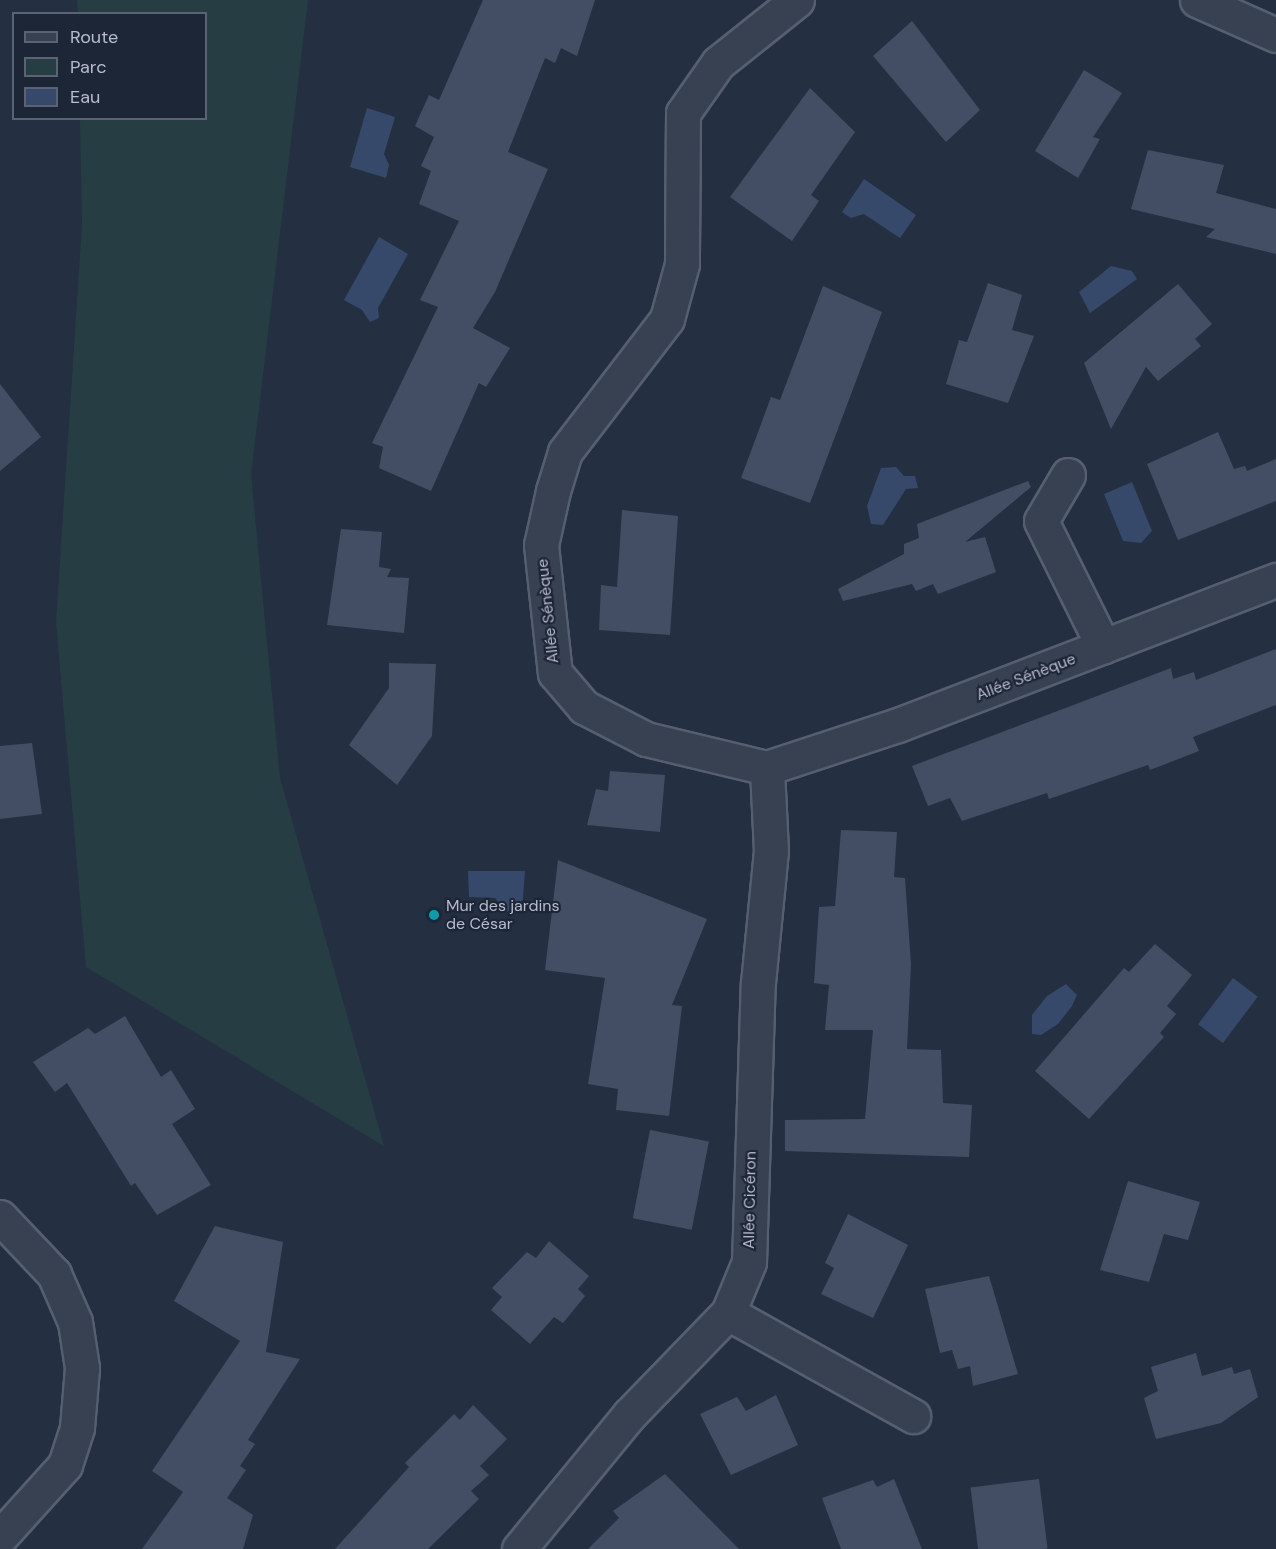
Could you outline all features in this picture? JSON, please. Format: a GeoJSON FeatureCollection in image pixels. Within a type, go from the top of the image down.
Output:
{"type":"FeatureCollection","features":[{"type":"Feature","properties":{"kind":"street","name":"Allée Sénèque"},"geometry":{"type":"LineString","coordinates":[[797,0],[718,63],[682,113],[682,264],[667,319],[565,452],[542,545],[555,673],[584,707],[646,739],[767,768],[1103,646],[1276,580]]}},
{"type":"Feature","properties":{"kind":"street"},"geometry":{"type":"LineString","coordinates":[[1197,0],[1276,35]]}},
{"type":"Feature","properties":{"kind":"street"},"geometry":{"type":"LineString","coordinates":[[1068,475],[1041,521],[1103,646]]}},
{"type":"Feature","properties":{"kind":"street","name":"Allée Cicéron"},"geometry":{"type":"LineString","coordinates":[[519,1549],[629,1415],[728,1313],[749,1262],[758,983],[771,851],[767,768]]}},
{"type":"Feature","properties":{"kind":"street"},"geometry":{"type":"LineString","coordinates":[[0,1217],[54,1274],[75,1322],[82,1368],[76,1428],[65,1465],[0,1537]]}},
{"type":"Feature","properties":{"kind":"street"},"geometry":{"type":"LineString","coordinates":[[728,1313],[913,1416]]}},
{"type":"Feature","properties":{"kind":"green space"},"geometry":{"type":"Polygon","coordinates":[[[77,0],[308,0],[251,475],[280,778],[384,1146],[86,967],[56,622],[82,225],[80,120],[207,120],[207,12],[78,12],[77,0]]]}},
{"type":"Feature","properties":{"kind":"water"},"geometry":{"type":"Polygon","coordinates":[[[367,108],[395,117],[384,154],[389,165],[386,178],[350,167],[367,108]]]}},
{"type":"Feature","properties":{"kind":"water"},"geometry":{"type":"Polygon","coordinates":[[[864,179],[916,215],[900,238],[864,214],[851,218],[842,212],[864,179]]]}},
{"type":"Feature","properties":{"kind":"water"},"geometry":{"type":"Polygon","coordinates":[[[379,237],[408,254],[378,308],[379,318],[370,322],[362,310],[344,300],[379,237]]]}},
{"type":"Feature","properties":{"kind":"water"},"geometry":{"type":"Polygon","coordinates":[[[1111,266],[1132,271],[1137,279],[1090,313],[1079,292],[1111,266]]]}},
{"type":"Feature","properties":{"kind":"water"},"geometry":{"type":"Polygon","coordinates":[[[896,467],[904,476],[915,476],[918,488],[906,489],[883,525],[871,524],[867,506],[881,468],[896,467]]]}},
{"type":"Feature","properties":{"kind":"water"},"geometry":{"type":"Polygon","coordinates":[[[1132,482],[1152,531],[1141,543],[1123,541],[1104,494],[1132,482]]]}},
{"type":"Feature","properties":{"kind":"water"},"geometry":{"type":"Polygon","coordinates":[[[468,871],[525,871],[522,911],[507,912],[495,898],[469,897],[468,871]]]}},
{"type":"Feature","properties":{"kind":"water"},"geometry":{"type":"Polygon","coordinates":[[[1233,978],[1258,997],[1223,1043],[1198,1024],[1233,978]]]}},
{"type":"Feature","properties":{"kind":"water"},"geometry":{"type":"Polygon","coordinates":[[[1066,984],[1077,995],[1072,1006],[1058,1024],[1041,1035],[1032,1034],[1032,1015],[1047,996],[1066,984]]]}},
{"type":"Feature","properties":{"kind":"building"},"geometry":{"type":"Polygon","coordinates":[[[483,0],[595,0],[577,56],[561,48],[555,63],[545,58],[508,152],[548,169],[495,292],[473,328],[510,348],[486,387],[479,383],[431,491],[379,468],[383,447],[372,443],[438,307],[420,300],[459,221],[419,204],[431,171],[421,166],[434,137],[415,126],[429,95],[439,100],[483,0]]]}},
{"type":"Feature","properties":{"kind":"building"},"geometry":{"type":"Polygon","coordinates":[[[912,21],[980,110],[946,142],[873,56],[912,21]]]}},
{"type":"Feature","properties":{"kind":"building"},"geometry":{"type":"Polygon","coordinates":[[[1084,70],[1122,93],[1093,137],[1100,139],[1078,178],[1035,151],[1084,70]]]}},
{"type":"Feature","properties":{"kind":"building"},"geometry":{"type":"Polygon","coordinates":[[[810,88],[855,132],[811,195],[819,201],[792,241],[730,197],[810,88]]]}},
{"type":"Feature","properties":{"kind":"building"},"geometry":{"type":"Polygon","coordinates":[[[1148,150],[1224,165],[1216,193],[1276,209],[1276,254],[1206,237],[1215,229],[1131,209],[1148,150]]]}},
{"type":"Feature","properties":{"kind":"building"},"geometry":{"type":"Polygon","coordinates":[[[988,283],[1022,295],[1012,330],[1034,336],[1008,403],[946,384],[959,340],[967,342],[988,283]]]}},
{"type":"Feature","properties":{"kind":"building"},"geometry":{"type":"Polygon","coordinates":[[[1178,284],[1212,324],[1195,339],[1201,346],[1158,381],[1146,367],[1111,429],[1084,363],[1178,284]]]}},
{"type":"Feature","properties":{"kind":"building"},"geometry":{"type":"Polygon","coordinates":[[[823,286],[882,312],[810,503],[741,478],[771,397],[780,400],[823,286]]]}},
{"type":"Feature","properties":{"kind":"building"},"geometry":{"type":"Polygon","coordinates":[[[0,384],[41,437],[0,471],[0,384]]]}},
{"type":"Feature","properties":{"kind":"building"},"geometry":{"type":"Polygon","coordinates":[[[1218,432],[1234,469],[1245,466],[1247,471],[1276,459],[1276,501],[1178,540],[1147,464],[1218,432]]]}},
{"type":"Feature","properties":{"kind":"building"},"geometry":{"type":"Polygon","coordinates":[[[1028,481],[1031,487],[965,542],[985,537],[996,572],[938,594],[933,584],[916,591],[912,584],[843,601],[838,589],[904,554],[904,544],[919,538],[917,524],[1028,481]]]}},
{"type":"Feature","properties":{"kind":"building"},"geometry":{"type":"Polygon","coordinates":[[[622,510],[678,516],[670,635],[599,630],[601,585],[617,587],[622,510]]]}},
{"type":"Feature","properties":{"kind":"building"},"geometry":{"type":"Polygon","coordinates":[[[341,529],[382,532],[379,567],[391,569],[387,577],[409,578],[404,633],[327,625],[341,529]]]}},
{"type":"Feature","properties":{"kind":"building"},"geometry":{"type":"Polygon","coordinates":[[[1276,649],[1276,705],[1193,737],[1199,751],[1150,770],[1148,765],[1049,799],[1047,793],[962,821],[950,798],[928,806],[912,766],[1171,668],[1173,679],[1194,672],[1196,680],[1276,649]]]}},
{"type":"Feature","properties":{"kind":"building"},"geometry":{"type":"Polygon","coordinates":[[[389,663],[436,664],[432,736],[397,785],[349,745],[389,688],[389,663]]]}},
{"type":"Feature","properties":{"kind":"building"},"geometry":{"type":"Polygon","coordinates":[[[32,743],[42,814],[0,819],[0,746],[32,743]]]}},
{"type":"Feature","properties":{"kind":"building"},"geometry":{"type":"Polygon","coordinates":[[[610,771],[665,775],[660,832],[587,825],[596,789],[608,791],[610,771]]]}},
{"type":"Feature","properties":{"kind":"building"},"geometry":{"type":"Polygon","coordinates":[[[841,830],[897,832],[894,877],[905,878],[911,964],[907,1049],[941,1050],[943,1103],[972,1105],[969,1157],[785,1151],[785,1120],[865,1119],[873,1030],[825,1030],[829,985],[814,983],[819,907],[835,906],[841,830]]]}},
{"type":"Feature","properties":{"kind":"building"},"geometry":{"type":"Polygon","coordinates":[[[558,860],[707,919],[672,1005],[682,1006],[669,1116],[616,1110],[618,1089],[588,1084],[605,978],[545,970],[558,860]]]}},
{"type":"Feature","properties":{"kind":"building"},"geometry":{"type":"Polygon","coordinates":[[[1155,944],[1192,975],[1167,1006],[1176,1014],[1160,1033],[1164,1037],[1089,1119],[1035,1071],[1124,968],[1129,972],[1155,944]]]}},
{"type":"Feature","properties":{"kind":"building"},"geometry":{"type":"Polygon","coordinates":[[[125,1016],[161,1077],[171,1070],[195,1109],[172,1124],[211,1185],[157,1215],[135,1183],[131,1186],[67,1083],[55,1092],[33,1062],[88,1028],[95,1034],[125,1016]]]}},
{"type":"Feature","properties":{"kind":"building"},"geometry":{"type":"Polygon","coordinates":[[[650,1130],[709,1141],[692,1230],[633,1218],[650,1130]]]}},
{"type":"Feature","properties":{"kind":"building"},"geometry":{"type":"Polygon","coordinates":[[[1128,1181],[1200,1202],[1188,1240],[1164,1234],[1149,1282],[1100,1270],[1128,1181]]]}},
{"type":"Feature","properties":{"kind":"building"},"geometry":{"type":"Polygon","coordinates":[[[848,1214],[908,1245],[873,1318],[821,1294],[834,1268],[825,1263],[848,1214]]]}},
{"type":"Feature","properties":{"kind":"building"},"geometry":{"type":"Polygon","coordinates":[[[215,1226],[283,1242],[266,1352],[300,1359],[248,1440],[255,1444],[240,1466],[246,1470],[227,1498],[253,1515],[243,1549],[142,1549],[183,1492],[152,1471],[240,1341],[174,1301],[215,1226]]]}},
{"type":"Feature","properties":{"kind":"building"},"geometry":{"type":"Polygon","coordinates":[[[549,1241],[589,1276],[578,1289],[585,1296],[563,1323],[554,1317],[530,1344],[491,1310],[502,1297],[492,1288],[527,1252],[536,1258],[549,1241]]]}},
{"type":"Feature","properties":{"kind":"building"},"geometry":{"type":"Polygon","coordinates":[[[989,1276],[1018,1374],[973,1386],[970,1366],[958,1369],[952,1350],[940,1353],[925,1289],[989,1276]]]}},
{"type":"Feature","properties":{"kind":"building"},"geometry":{"type":"Polygon","coordinates":[[[1196,1353],[1202,1376],[1232,1367],[1234,1374],[1250,1369],[1258,1397],[1221,1423],[1156,1439],[1144,1398],[1158,1391],[1151,1367],[1196,1353]]]}},
{"type":"Feature","properties":{"kind":"building"},"geometry":{"type":"Polygon","coordinates":[[[776,1395],[798,1445],[731,1475],[700,1414],[737,1397],[746,1411],[776,1395]]]}},
{"type":"Feature","properties":{"kind":"building"},"geometry":{"type":"Polygon","coordinates":[[[473,1405],[507,1439],[480,1466],[489,1475],[471,1491],[479,1499],[428,1549],[335,1549],[409,1467],[405,1463],[454,1414],[460,1420],[473,1405]]]}},
{"type":"Feature","properties":{"kind":"building"},"geometry":{"type":"Polygon","coordinates":[[[665,1474],[739,1549],[588,1549],[619,1518],[613,1511],[665,1474]]]}},
{"type":"Feature","properties":{"kind":"building"},"geometry":{"type":"Polygon","coordinates":[[[894,1479],[922,1549],[841,1549],[822,1498],[873,1480],[877,1487],[894,1479]]]}},
{"type":"Feature","properties":{"kind":"building"},"geometry":{"type":"Polygon","coordinates":[[[1039,1479],[1048,1548],[978,1549],[971,1487],[1039,1479]]]}},
{"type":"Feature","properties":{"kind":"place","name":"Mur des jardins de César"},"geometry":{"type":"Point","coordinates":[434,915]}}]}
